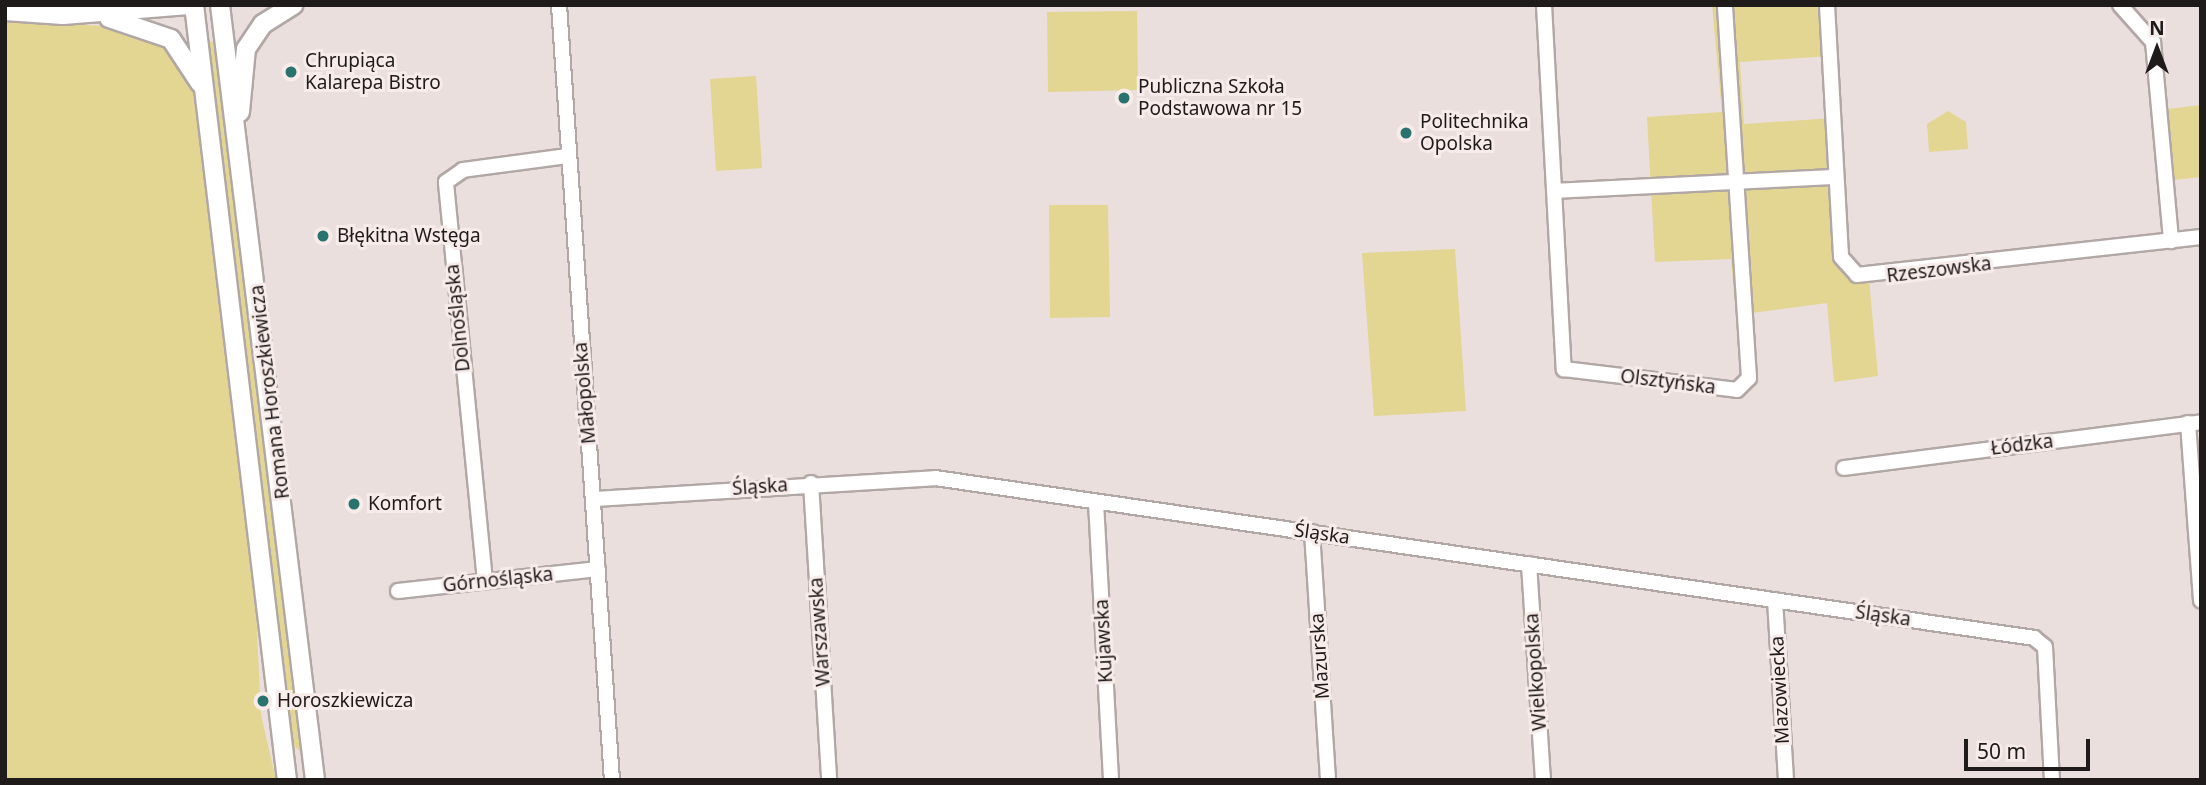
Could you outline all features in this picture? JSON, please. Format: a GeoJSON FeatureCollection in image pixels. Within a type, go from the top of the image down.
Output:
{"type":"FeatureCollection","features":[{"type":"Feature","properties":{"kind":"street"},"geometry":{"type":"LineString","coordinates":[[63,15],[192,5]]}},
{"type":"Feature","properties":{"kind":"street","name":"Romana Horoszkiewicza"},"geometry":{"type":"LineString","coordinates":[[192,5],[287,780]]}},
{"type":"Feature","properties":{"kind":"street","name":"Romana Horoszkiewicza"},"geometry":{"type":"LineString","coordinates":[[220,5],[315,780]]}},
{"type":"Feature","properties":{"kind":"street"},"geometry":{"type":"LineString","coordinates":[[239,144],[246,49],[263,24],[294,5]]}},
{"type":"Feature","properties":{"kind":"street","name":"Małopolska"},"geometry":{"type":"LineString","coordinates":[[559,5],[612,780]]}},
{"type":"Feature","properties":{"kind":"street","name":"Olsztyńska"},"geometry":{"type":"LineString","coordinates":[[1544,5],[1564,369],[1737,390],[1749,378],[1725,5]]}},
{"type":"Feature","properties":{"kind":"street","name":"Rzeszowska"},"geometry":{"type":"LineString","coordinates":[[1827,5],[1841,257],[1869,279],[2201,237]]}},
{"type":"Feature","properties":{"kind":"street"},"geometry":{"type":"LineString","coordinates":[[2120,5],[2153,42],[2171,241]]}},
{"type":"Feature","properties":{"kind":"street"},"geometry":{"type":"LineString","coordinates":[[5,11],[127,21],[161,33],[204,88]]}},
{"type":"Feature","properties":{"kind":"street","name":"Dolnośląska"},"geometry":{"type":"LineString","coordinates":[[485,581],[446,182],[463,170],[568,156]]}},
{"type":"Feature","properties":{"kind":"street"},"geometry":{"type":"LineString","coordinates":[[1555,191],[1836,177]]}},
{"type":"Feature","properties":{"kind":"street"},"geometry":{"type":"LineString","coordinates":[[2194,423],[2201,601]]}},
{"type":"Feature","properties":{"kind":"street","name":"Łódzka"},"geometry":{"type":"LineString","coordinates":[[1844,468],[2194,423]]}},
{"type":"Feature","properties":{"kind":"street","name":"Śląska"},"geometry":{"type":"LineString","coordinates":[[594,499],[811,483],[936,478],[2034,638],[2045,647],[2052,780]]}},
{"type":"Feature","properties":{"kind":"street","name":"Warszawska"},"geometry":{"type":"LineString","coordinates":[[811,483],[830,780]]}},
{"type":"Feature","properties":{"kind":"street","name":"Kujawska"},"geometry":{"type":"LineString","coordinates":[[1096,502],[1111,780]]}},
{"type":"Feature","properties":{"kind":"street","name":"Mazurska"},"geometry":{"type":"LineString","coordinates":[[1312,532],[1328,780]]}},
{"type":"Feature","properties":{"kind":"street","name":"Wielkopolska"},"geometry":{"type":"LineString","coordinates":[[1529,564],[1543,780]]}},
{"type":"Feature","properties":{"kind":"street","name":"Górnośląska"},"geometry":{"type":"LineString","coordinates":[[398,591],[598,569]]}},
{"type":"Feature","properties":{"kind":"street","name":"Mazowiecka"},"geometry":{"type":"LineString","coordinates":[[1775,600],[1786,780]]}},
{"type":"Feature","properties":{"kind":"shaded area"},"geometry":{"type":"Polygon","coordinates":[[[1712,5],[1827,5],[1830,56],[1740,62],[1744,124],[1833,118],[1841,257],[1869,279],[1878,376],[1834,382],[1827,303],[1736,315],[1731,259],[1655,262],[1647,117],[1722,112],[1712,5]]]}},
{"type":"Feature","properties":{"kind":"shaded area"},"geometry":{"type":"Polygon","coordinates":[[[1137,11],[1138,90],[1048,92],[1047,12],[1137,11]]]}},
{"type":"Feature","properties":{"kind":"shaded area"},"geometry":{"type":"Polygon","coordinates":[[[5,20],[119,27],[162,44],[194,88],[256,610],[261,715],[276,780],[5,780],[5,20]]]}},
{"type":"Feature","properties":{"kind":"shaded area"},"geometry":{"type":"Polygon","coordinates":[[[209,42],[214,42],[248,286],[301,752],[290,743],[209,42]]]}},
{"type":"Feature","properties":{"kind":"shaded area"},"geometry":{"type":"Polygon","coordinates":[[[756,76],[762,168],[716,171],[710,79],[756,76]]]}},
{"type":"Feature","properties":{"kind":"shaded area"},"geometry":{"type":"Polygon","coordinates":[[[2201,105],[2201,177],[2165,181],[2159,110],[2201,105]]]}},
{"type":"Feature","properties":{"kind":"shaded area"},"geometry":{"type":"Polygon","coordinates":[[[1948,111],[1966,122],[1968,149],[1929,152],[1927,124],[1948,111]]]}},
{"type":"Feature","properties":{"kind":"shaded area"},"geometry":{"type":"Polygon","coordinates":[[[1049,205],[1108,205],[1110,317],[1050,318],[1049,205]]]}},
{"type":"Feature","properties":{"kind":"shaded area"},"geometry":{"type":"Polygon","coordinates":[[[1455,249],[1466,411],[1374,416],[1362,253],[1455,249]]]}},
{"type":"Feature","properties":{"kind":"place","name":"Chrupiąca Kalarepa Bistro"},"geometry":{"type":"Point","coordinates":[291,72]}},
{"type":"Feature","properties":{"kind":"place","name":"Publiczna Szkoła Podstawowa nr 15"},"geometry":{"type":"Point","coordinates":[1124,98]}},
{"type":"Feature","properties":{"kind":"place","name":"Politechnika Opolska"},"geometry":{"type":"Point","coordinates":[1406,133]}},
{"type":"Feature","properties":{"kind":"place","name":"Błękitna Wstęga"},"geometry":{"type":"Point","coordinates":[323,236]}},
{"type":"Feature","properties":{"kind":"place","name":"Komfort"},"geometry":{"type":"Point","coordinates":[354,504]}},
{"type":"Feature","properties":{"kind":"place","name":"Horoszkiewicza"},"geometry":{"type":"Point","coordinates":[263,701]}}]}
